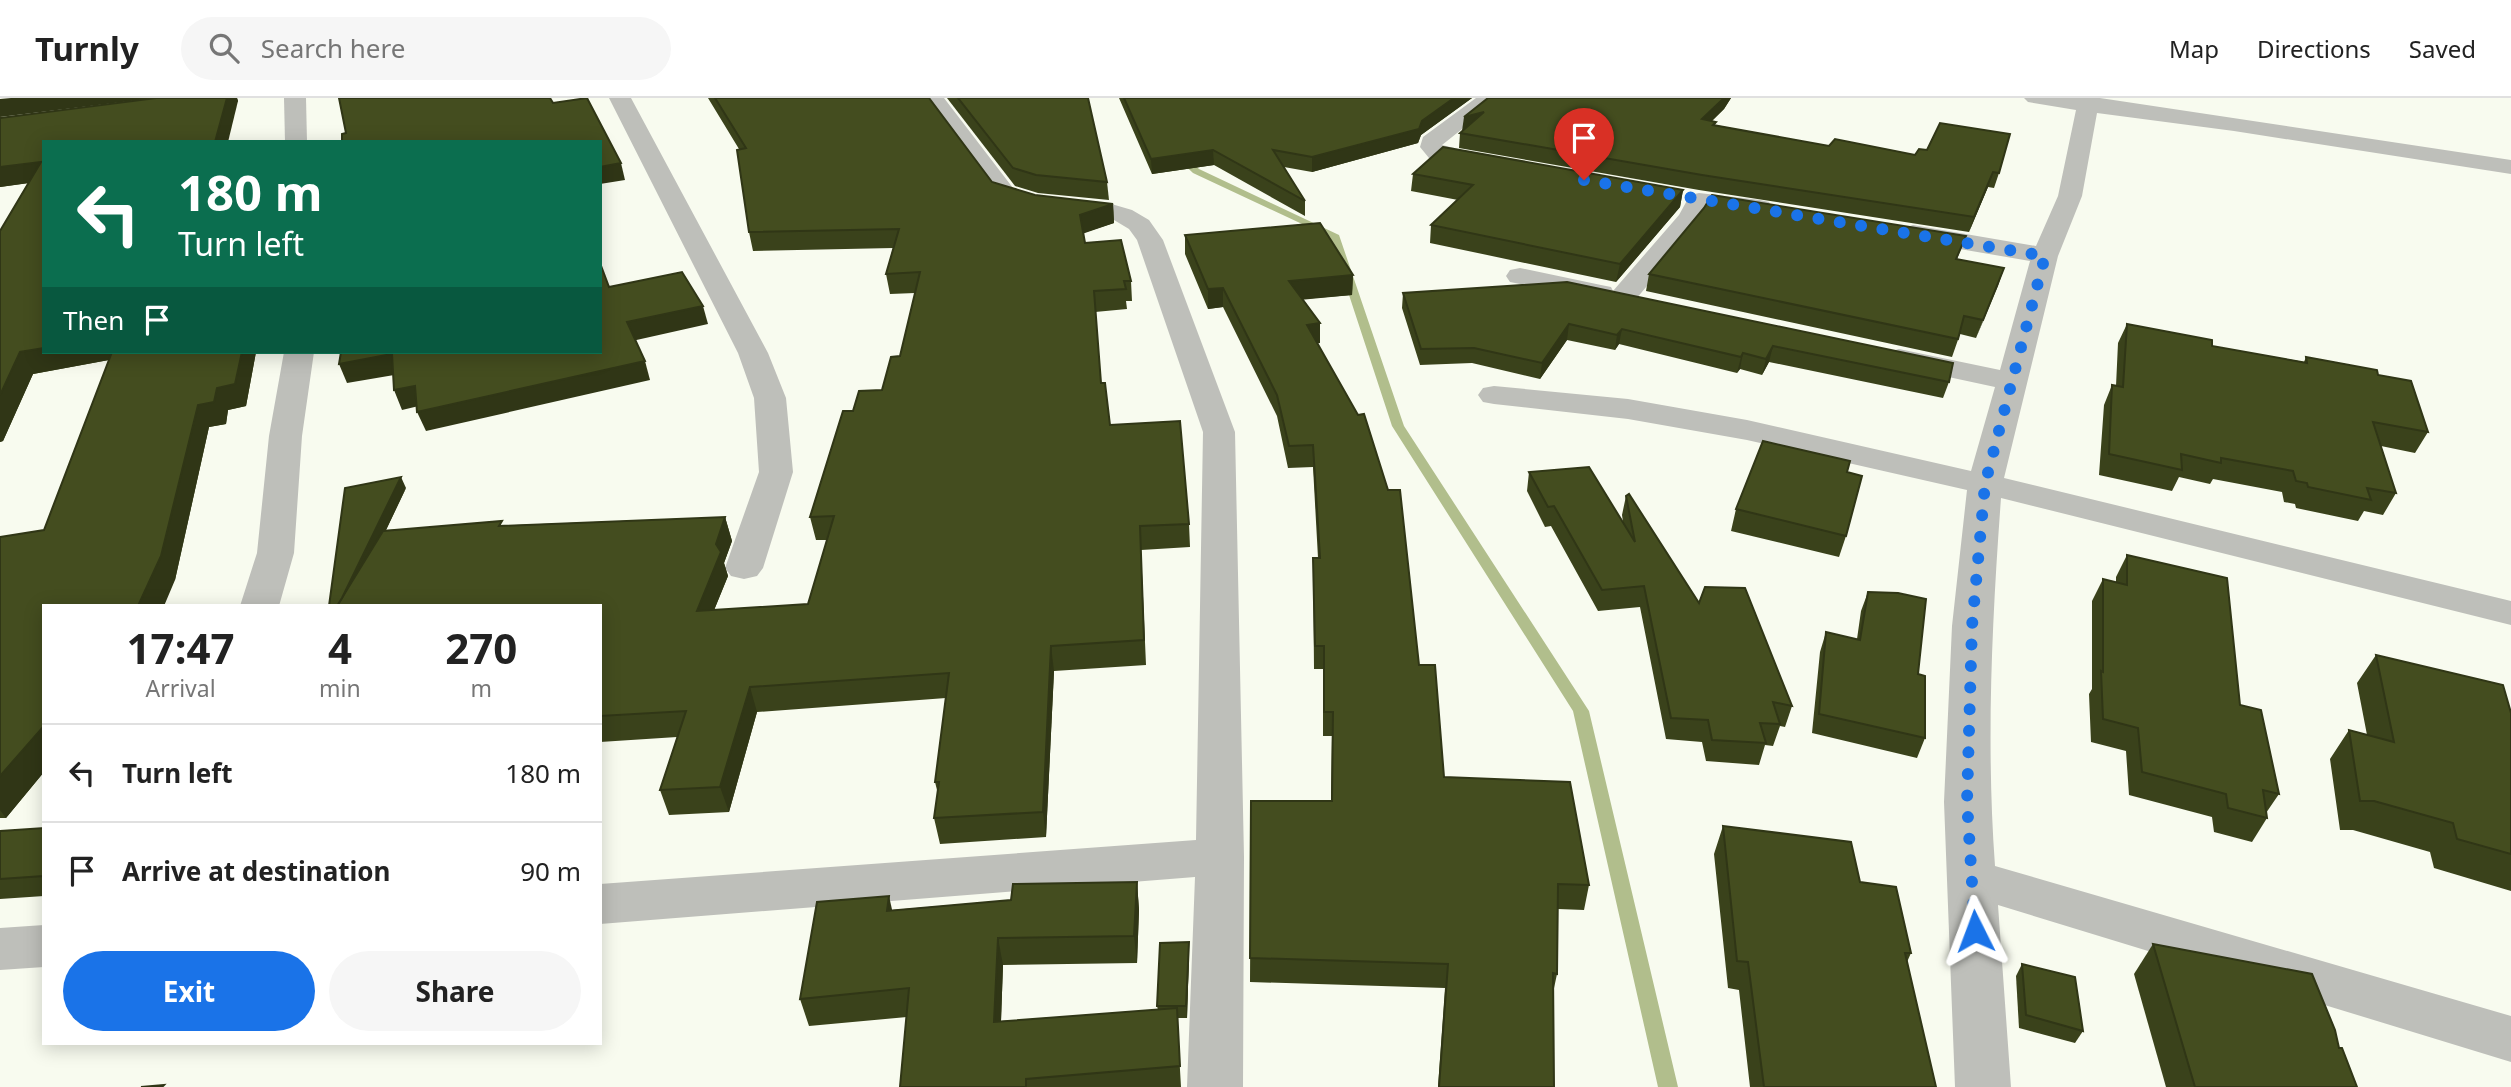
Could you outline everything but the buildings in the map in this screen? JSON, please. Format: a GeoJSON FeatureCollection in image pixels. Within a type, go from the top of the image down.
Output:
{"type":"FeatureCollection","features":[{"type":"Feature","properties":{"kind":"street"},"geometry":{"type":"LineString","coordinates":[[295,98],[296,140]]}},
{"type":"Feature","properties":{"kind":"street"},"geometry":{"type":"LineString","coordinates":[[620,98],[753,353],[770,398],[776,472],[744,568]]}},
{"type":"Feature","properties":{"kind":"street"},"geometry":{"type":"LineString","coordinates":[[933,98],[1004,192],[1021,202],[1119,214],[1137,223],[1150,240],[1219,432],[1220,857],[1215,1087]]}},
{"type":"Feature","properties":{"kind":"street"},"geometry":{"type":"LineString","coordinates":[[1490,98],[1431,142],[1431,147],[1437,153],[1504,166]]}},
{"type":"Feature","properties":{"kind":"street"},"geometry":{"type":"LineString","coordinates":[[2035,98],[2088,102],[2511,167]]}},
{"type":"Feature","properties":{"kind":"street"},"geometry":{"type":"LineString","coordinates":[[2234,98],[2234,124]]}},
{"type":"Feature","properties":{"kind":"street"},"geometry":{"type":"LineString","coordinates":[[1983,1087],[1967,802],[1972,653],[1985,484],[2045,256],[2070,197],[2088,102]]}},
{"type":"Feature","properties":{"kind":"street"},"geometry":{"type":"LineString","coordinates":[[1520,276],[1636,301],[1690,218],[1687,197],[1789,212]]}},
{"type":"Feature","properties":{"kind":"street"},"geometry":{"type":"LineString","coordinates":[[1883,228],[2045,256]]}},
{"type":"Feature","properties":{"kind":"street"},"geometry":{"type":"LineString","coordinates":[[1879,353],[2014,382]]}},
{"type":"Feature","properties":{"kind":"street"},"geometry":{"type":"LineString","coordinates":[[260,604],[272,578],[278,547],[283,461],[299,354]]}},
{"type":"Feature","properties":{"kind":"street"},"geometry":{"type":"LineString","coordinates":[[1494,395],[1628,409],[1734,427],[1985,484],[2511,613]]}},
{"type":"Feature","properties":{"kind":"street"},"geometry":{"type":"LineString","coordinates":[[602,904],[1220,857]]}},
{"type":"Feature","properties":{"kind":"street"},"geometry":{"type":"LineString","coordinates":[[1973,879],[2511,1039]]}},
{"type":"Feature","properties":{"kind":"street"},"geometry":{"type":"LineString","coordinates":[[0,949],[42,946]]}},
{"type":"Feature","properties":{"kind":"waterway"},"geometry":{"type":"LineString","coordinates":[[1179,155],[1196,171],[1334,235],[1398,426],[1581,711],[1668,1087]]}},
{"type":"Feature","properties":{"kind":"route"},"geometry":{"type":"LineString","coordinates":[[1584,180],[2045,256],[1985,484],[1972,626],[1967,802],[1975,931]]}}]}
